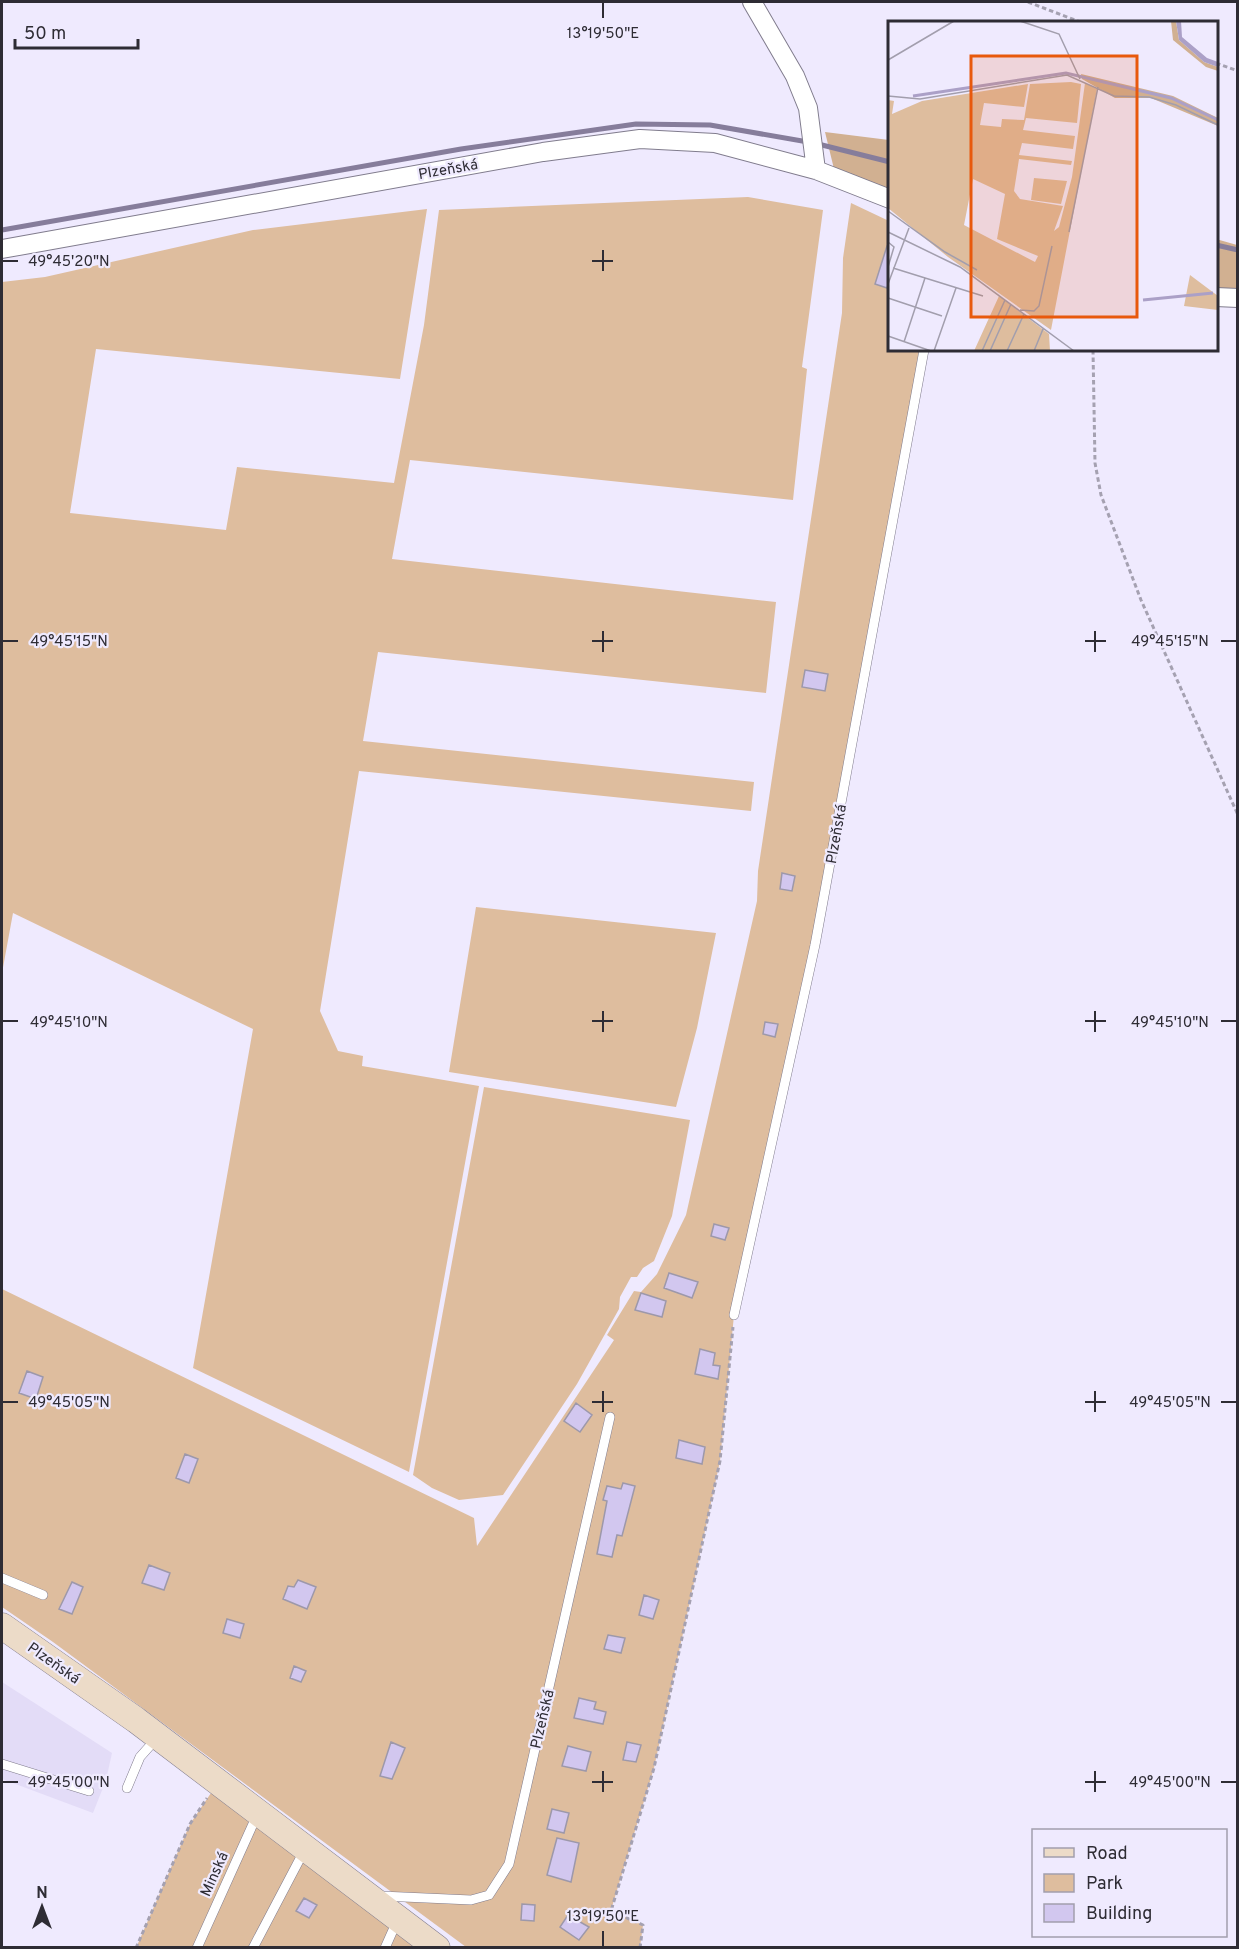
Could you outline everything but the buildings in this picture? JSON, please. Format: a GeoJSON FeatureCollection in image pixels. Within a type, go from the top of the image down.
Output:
{"type":"FeatureCollection","features":[{"type":"Feature","properties":{"kind":"main road","name":"Plzeňská"},"geometry":{"type":"LineString","coordinates":[[2,1626],[158,1737],[437,1947]]}},
{"type":"Feature","properties":{"kind":"street"},"geometry":{"type":"LineString","coordinates":[[752,2],[795,76],[808,108],[815,162]]}},
{"type":"Feature","properties":{"kind":"street","name":"Plzeňská"},"geometry":{"type":"LineString","coordinates":[[2,249],[543,152],[639,139],[715,143],[815,162],[888,198]]}},
{"type":"Feature","properties":{"kind":"street"},"geometry":{"type":"LineString","coordinates":[[1218,297],[1238,298]]}},
{"type":"Feature","properties":{"kind":"lane","name":"Plzeňská"},"geometry":{"type":"LineString","coordinates":[[734,1315],[815,945],[924,351]]}},
{"type":"Feature","properties":{"kind":"lane","name":"Plzeňská"},"geometry":{"type":"LineString","coordinates":[[366,1895],[471,1900],[489,1895],[509,1864],[610,1418]]}},
{"type":"Feature","properties":{"kind":"lane"},"geometry":{"type":"LineString","coordinates":[[2,1578],[43,1595]]}},
{"type":"Feature","properties":{"kind":"lane"},"geometry":{"type":"LineString","coordinates":[[127,1788],[140,1757],[158,1737]]}},
{"type":"Feature","properties":{"kind":"lane"},"geometry":{"type":"LineString","coordinates":[[2,1764],[89,1791]]}},
{"type":"Feature","properties":{"kind":"lane","name":"Minská"},"geometry":{"type":"LineString","coordinates":[[197,1947],[258,1813]]}},
{"type":"Feature","properties":{"kind":"lane"},"geometry":{"type":"LineString","coordinates":[[253,1947],[306,1849]]}},
{"type":"Feature","properties":{"kind":"lane"},"geometry":{"type":"LineString","coordinates":[[385,1947],[398,1918]]}},
{"type":"Feature","properties":{"kind":"path"},"geometry":{"type":"LineString","coordinates":[[1028,2],[1077,21]]}},
{"type":"Feature","properties":{"kind":"path"},"geometry":{"type":"LineString","coordinates":[[1218,64],[1238,71]]}},
{"type":"Feature","properties":{"kind":"path"},"geometry":{"type":"LineString","coordinates":[[1092,351],[1095,463],[1101,495],[1142,600],[1238,815]]}},
{"type":"Feature","properties":{"kind":"path"},"geometry":{"type":"LineString","coordinates":[[640,1947],[643,1925],[611,1911],[654,1768],[720,1461],[734,1315]]}},
{"type":"Feature","properties":{"kind":"path"},"geometry":{"type":"LineString","coordinates":[[136,1947],[190,1824],[218,1783]]}},
{"type":"Feature","properties":{"kind":"shaded area"},"geometry":{"type":"Polygon","coordinates":[[[825,132],[888,140],[888,191],[864,179],[834,169],[825,132]]]}},
{"type":"Feature","properties":{"kind":"shaded area"},"geometry":{"type":"Polygon","coordinates":[[[1218,240],[1237,245],[1237,305],[1218,307],[1218,240]]]}},
{"type":"Feature","properties":{"kind":"shaded area"},"geometry":{"type":"Polygon","coordinates":[[[2,1682],[112,1753],[106,1780],[93,1813],[2,1779],[2,1682]]]}},
{"type":"Feature","properties":{"kind":"green space"},"geometry":{"type":"Polygon","coordinates":[[[748,197],[823,210],[802,367],[807,369],[793,500],[410,460],[392,559],[776,602],[766,693],[378,652],[363,741],[754,782],[751,811],[359,771],[320,1011],[338,1051],[363,1056],[362,1066],[479,1086],[409,1472],[193,1368],[253,1029],[13,913],[2,973],[2,282],[45,277],[253,230],[427,209],[400,379],[96,349],[70,513],[226,530],[237,467],[394,483],[424,325],[439,210],[748,197]]]}},
{"type":"Feature","properties":{"kind":"green space"},"geometry":{"type":"Polygon","coordinates":[[[851,203],[888,221],[888,351],[924,351],[815,945],[734,1315],[720,1461],[654,1768],[611,1910],[643,1925],[640,1947],[466,1947],[53,1642],[2,1607],[2,1289],[474,1518],[477,1546],[614,1340],[607,1335],[634,1291],[641,1292],[657,1274],[686,1215],[757,901],[758,871],[842,313],[843,258],[851,203]]]}},
{"type":"Feature","properties":{"kind":"green space"},"geometry":{"type":"Polygon","coordinates":[[[476,907],[716,933],[697,1028],[676,1107],[449,1072],[476,907]]]}},
{"type":"Feature","properties":{"kind":"green space"},"geometry":{"type":"Polygon","coordinates":[[[484,1087],[690,1120],[672,1216],[654,1261],[643,1268],[637,1277],[631,1277],[620,1297],[619,1309],[577,1384],[503,1495],[459,1500],[432,1488],[413,1475],[484,1087]]]}},
{"type":"Feature","properties":{"kind":"green space"},"geometry":{"type":"Polygon","coordinates":[[[211,1793],[417,1948],[136,1948],[190,1824],[211,1793]]]}},
{"type":"Feature","properties":{"kind":"waterway"},"geometry":{"type":"LineString","coordinates":[[2,230],[461,149],[636,124],[710,125],[808,142]]}},
{"type":"Feature","properties":{"kind":"waterway"},"geometry":{"type":"LineString","coordinates":[[818,144],[888,162]]}},
{"type":"Feature","properties":{"kind":"waterway"},"geometry":{"type":"LineString","coordinates":[[1218,245],[1238,250]]}}]}
